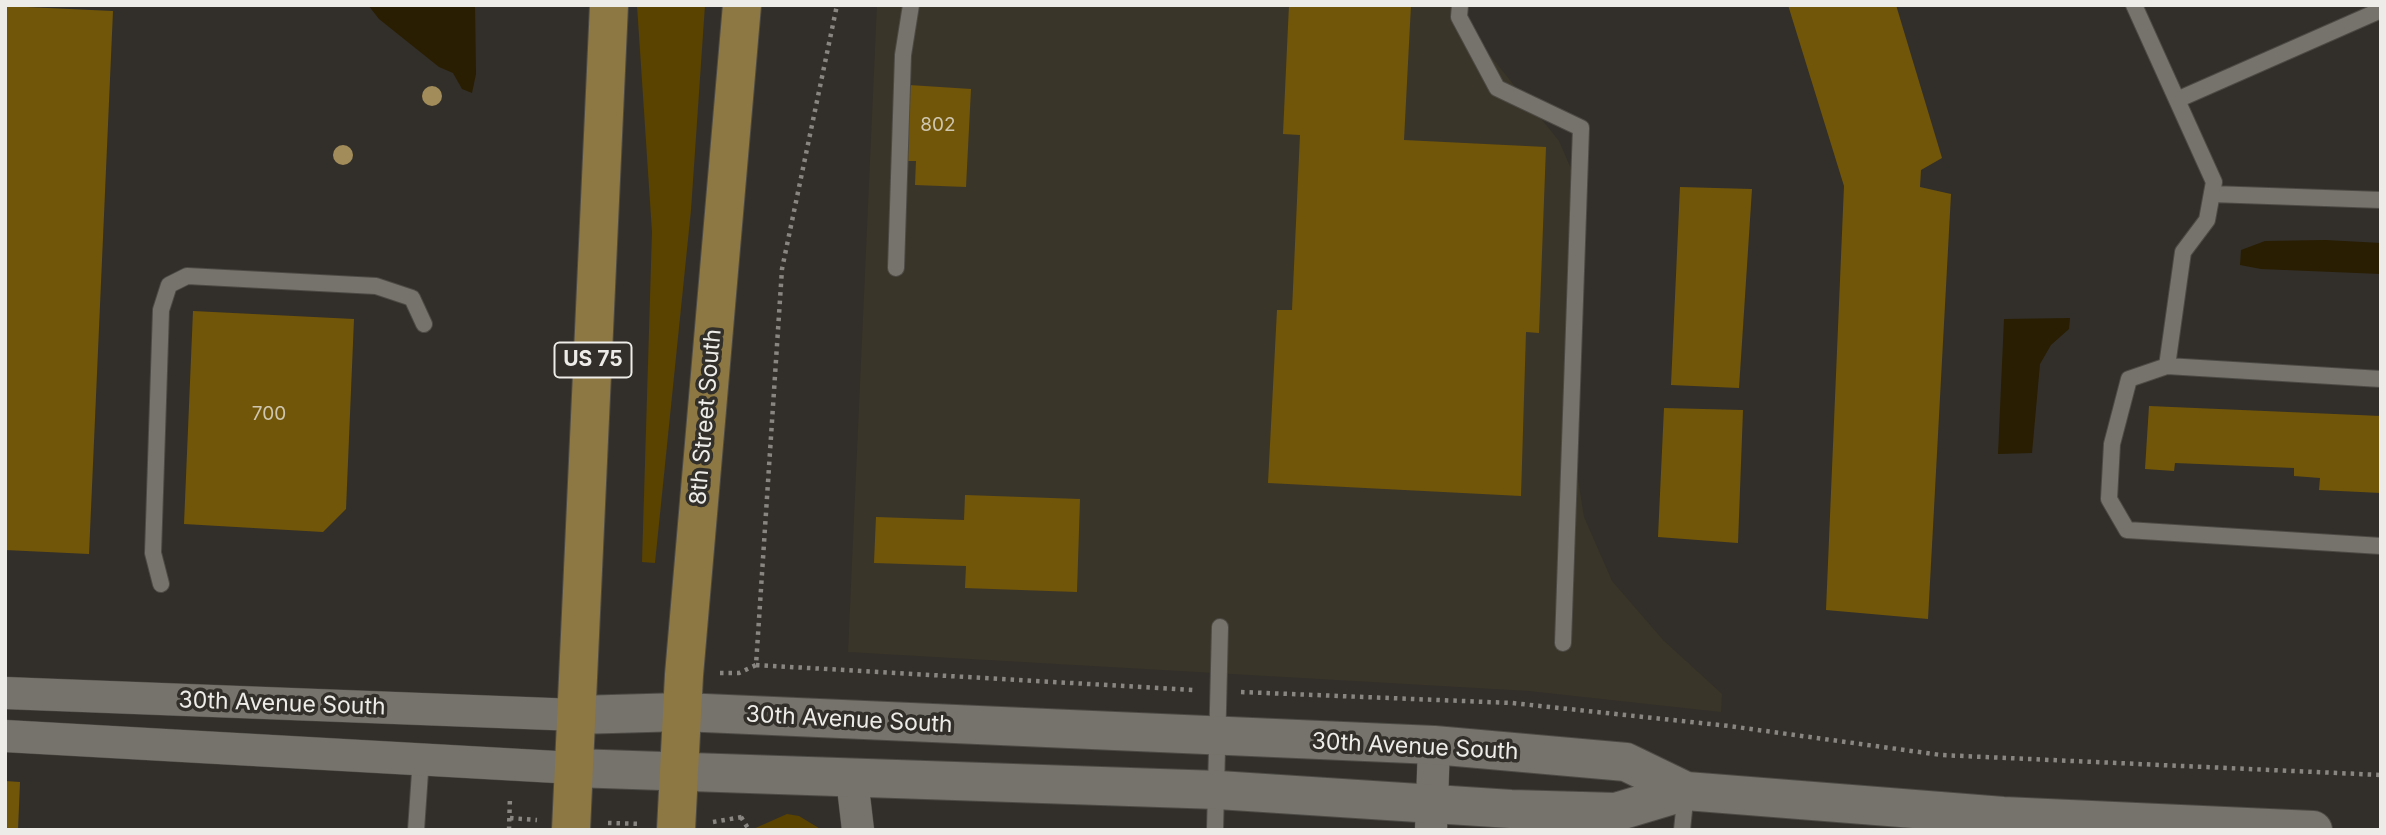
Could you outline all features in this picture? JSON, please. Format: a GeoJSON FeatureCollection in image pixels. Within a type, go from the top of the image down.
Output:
{"type":"FeatureCollection","features":[{"type":"Feature","properties":{"kind":"main road","name":"US 75"},"geometry":{"type":"LineString","coordinates":[[573,824],[609,5]]}},
{"type":"Feature","properties":{"kind":"main road","name":"8th Street South"},"geometry":{"type":"LineString","coordinates":[[676,830],[682,712],[742,5]]}},
{"type":"Feature","properties":{"kind":"street","name":"30th Avenue South"},"geometry":{"type":"LineString","coordinates":[[5,693],[577,715],[682,712],[1433,745],[1626,762],[1686,791],[2002,823],[2313,830]]}},
{"type":"Feature","properties":{"kind":"street"},"geometry":{"type":"LineString","coordinates":[[154,746],[156,699]]}},
{"type":"Feature","properties":{"kind":"street","name":"30th Avenue South"},"geometry":{"type":"LineString","coordinates":[[5,736],[679,773],[1218,790],[1431,816],[1511,809],[1616,812],[1686,791]]}},
{"type":"Feature","properties":{"kind":"street"},"geometry":{"type":"LineString","coordinates":[[1431,816],[1433,745]]}},
{"type":"Feature","properties":{"kind":"street"},"geometry":{"type":"LineString","coordinates":[[852,779],[858,830]]}},
{"type":"Feature","properties":{"kind":"lane"},"geometry":{"type":"LineString","coordinates":[[896,268],[903,55],[911,5]]}},
{"type":"Feature","properties":{"kind":"lane"},"geometry":{"type":"LineString","coordinates":[[1460,5],[1459,17],[1497,88],[1581,128],[1563,643]]}},
{"type":"Feature","properties":{"kind":"lane"},"geometry":{"type":"LineString","coordinates":[[2134,5],[2179,99],[2214,182],[2207,220],[2183,252],[2167,366]]}},
{"type":"Feature","properties":{"kind":"lane"},"geometry":{"type":"LineString","coordinates":[[2179,99],[2381,10]]}},
{"type":"Feature","properties":{"kind":"lane"},"geometry":{"type":"LineString","coordinates":[[2212,194],[2381,200]]}},
{"type":"Feature","properties":{"kind":"lane"},"geometry":{"type":"LineString","coordinates":[[161,584],[153,553],[161,310],[169,285],[187,276],[376,286],[412,298],[424,324]]}},
{"type":"Feature","properties":{"kind":"lane"},"geometry":{"type":"LineString","coordinates":[[2381,379],[2167,366],[2129,379],[2112,444],[2109,499],[2127,530],[2381,546]]}},
{"type":"Feature","properties":{"kind":"lane"},"geometry":{"type":"LineString","coordinates":[[1215,830],[1220,627]]}},
{"type":"Feature","properties":{"kind":"lane"},"geometry":{"type":"LineString","coordinates":[[416,830],[421,758]]}},
{"type":"Feature","properties":{"kind":"lane"},"geometry":{"type":"LineString","coordinates":[[1682,830],[1686,791]]}},
{"type":"Feature","properties":{"kind":"path"},"geometry":{"type":"LineString","coordinates":[[739,673],[756,664],[782,269],[837,5]]}},
{"type":"Feature","properties":{"kind":"path"},"geometry":{"type":"LineString","coordinates":[[509,830],[510,797]]}},
{"type":"Feature","properties":{"kind":"path"},"geometry":{"type":"LineString","coordinates":[[729,822],[741,815],[749,830]]}},
{"type":"Feature","properties":{"kind":"path"},"geometry":{"type":"LineString","coordinates":[[510,818],[573,824],[618,824]]}},
{"type":"Feature","properties":{"kind":"shaded area"},"geometry":{"type":"Polygon","coordinates":[[[368,5],[475,5],[476,74],[472,93],[462,89],[453,73],[439,67],[379,19],[368,5]]]}},
{"type":"Feature","properties":{"kind":"shaded area"},"geometry":{"type":"Polygon","coordinates":[[[637,5],[705,5],[691,210],[655,563],[642,562],[652,232],[637,5]]]}},
{"type":"Feature","properties":{"kind":"shaded area"},"geometry":{"type":"Polygon","coordinates":[[[877,5],[1460,5],[1459,17],[1559,141],[1585,201],[1574,454],[1584,517],[1612,581],[1663,640],[1722,694],[1721,712],[1529,691],[848,652],[877,5]]]}},
{"type":"Feature","properties":{"kind":"shaded area"},"geometry":{"type":"Polygon","coordinates":[[[2265,241],[2381,243],[2381,274],[2261,269],[2240,265],[2241,250],[2265,241]]]}},
{"type":"Feature","properties":{"kind":"shaded area"},"geometry":{"type":"Polygon","coordinates":[[[2070,318],[2069,329],[2051,345],[2040,364],[2032,453],[1998,454],[2004,319],[2070,318]]]}},
{"type":"Feature","properties":{"kind":"shaded area"},"geometry":{"type":"Polygon","coordinates":[[[787,814],[799,816],[822,830],[751,830],[787,814]]]}},
{"type":"Feature","properties":{"kind":"building"},"geometry":{"type":"Polygon","coordinates":[[[1289,5],[1411,5],[1404,140],[1546,147],[1539,333],[1526,332],[1521,496],[1268,483],[1277,310],[1292,310],[1300,135],[1283,134],[1289,5]]]}},
{"type":"Feature","properties":{"kind":"building"},"geometry":{"type":"Polygon","coordinates":[[[1788,5],[1896,5],[1942,158],[1921,170],[1920,187],[1951,194],[1928,619],[1826,610],[1844,186],[1788,5]]]}},
{"type":"Feature","properties":{"kind":"building"},"geometry":{"type":"Polygon","coordinates":[[[5,6],[113,11],[89,554],[5,550],[5,6]]]}},
{"type":"Feature","properties":{"kind":"building"},"geometry":{"type":"Polygon","coordinates":[[[909,85],[971,89],[966,187],[915,185],[916,161],[905,161],[909,85]]]}},
{"type":"Feature","properties":{"kind":"building"},"geometry":{"type":"Polygon","coordinates":[[[1680,187],[1752,189],[1739,388],[1671,385],[1680,187]]]}},
{"type":"Feature","properties":{"kind":"building"},"geometry":{"type":"Polygon","coordinates":[[[193,311],[354,319],[346,509],[323,532],[184,524],[193,311]]]}},
{"type":"Feature","properties":{"kind":"building"},"geometry":{"type":"Polygon","coordinates":[[[2149,406],[2381,416],[2381,493],[2319,490],[2320,478],[2294,476],[2294,468],[2175,463],[2174,471],[2145,469],[2149,406]]]}},
{"type":"Feature","properties":{"kind":"building"},"geometry":{"type":"Polygon","coordinates":[[[1664,408],[1743,410],[1738,543],[1658,537],[1664,408]]]}},
{"type":"Feature","properties":{"kind":"building"},"geometry":{"type":"Polygon","coordinates":[[[965,495],[1080,499],[1077,592],[965,588],[966,566],[874,563],[876,517],[964,520],[965,495]]]}},
{"type":"Feature","properties":{"kind":"building"},"geometry":{"type":"Polygon","coordinates":[[[5,781],[20,782],[18,830],[5,830],[5,781]]]}}]}
